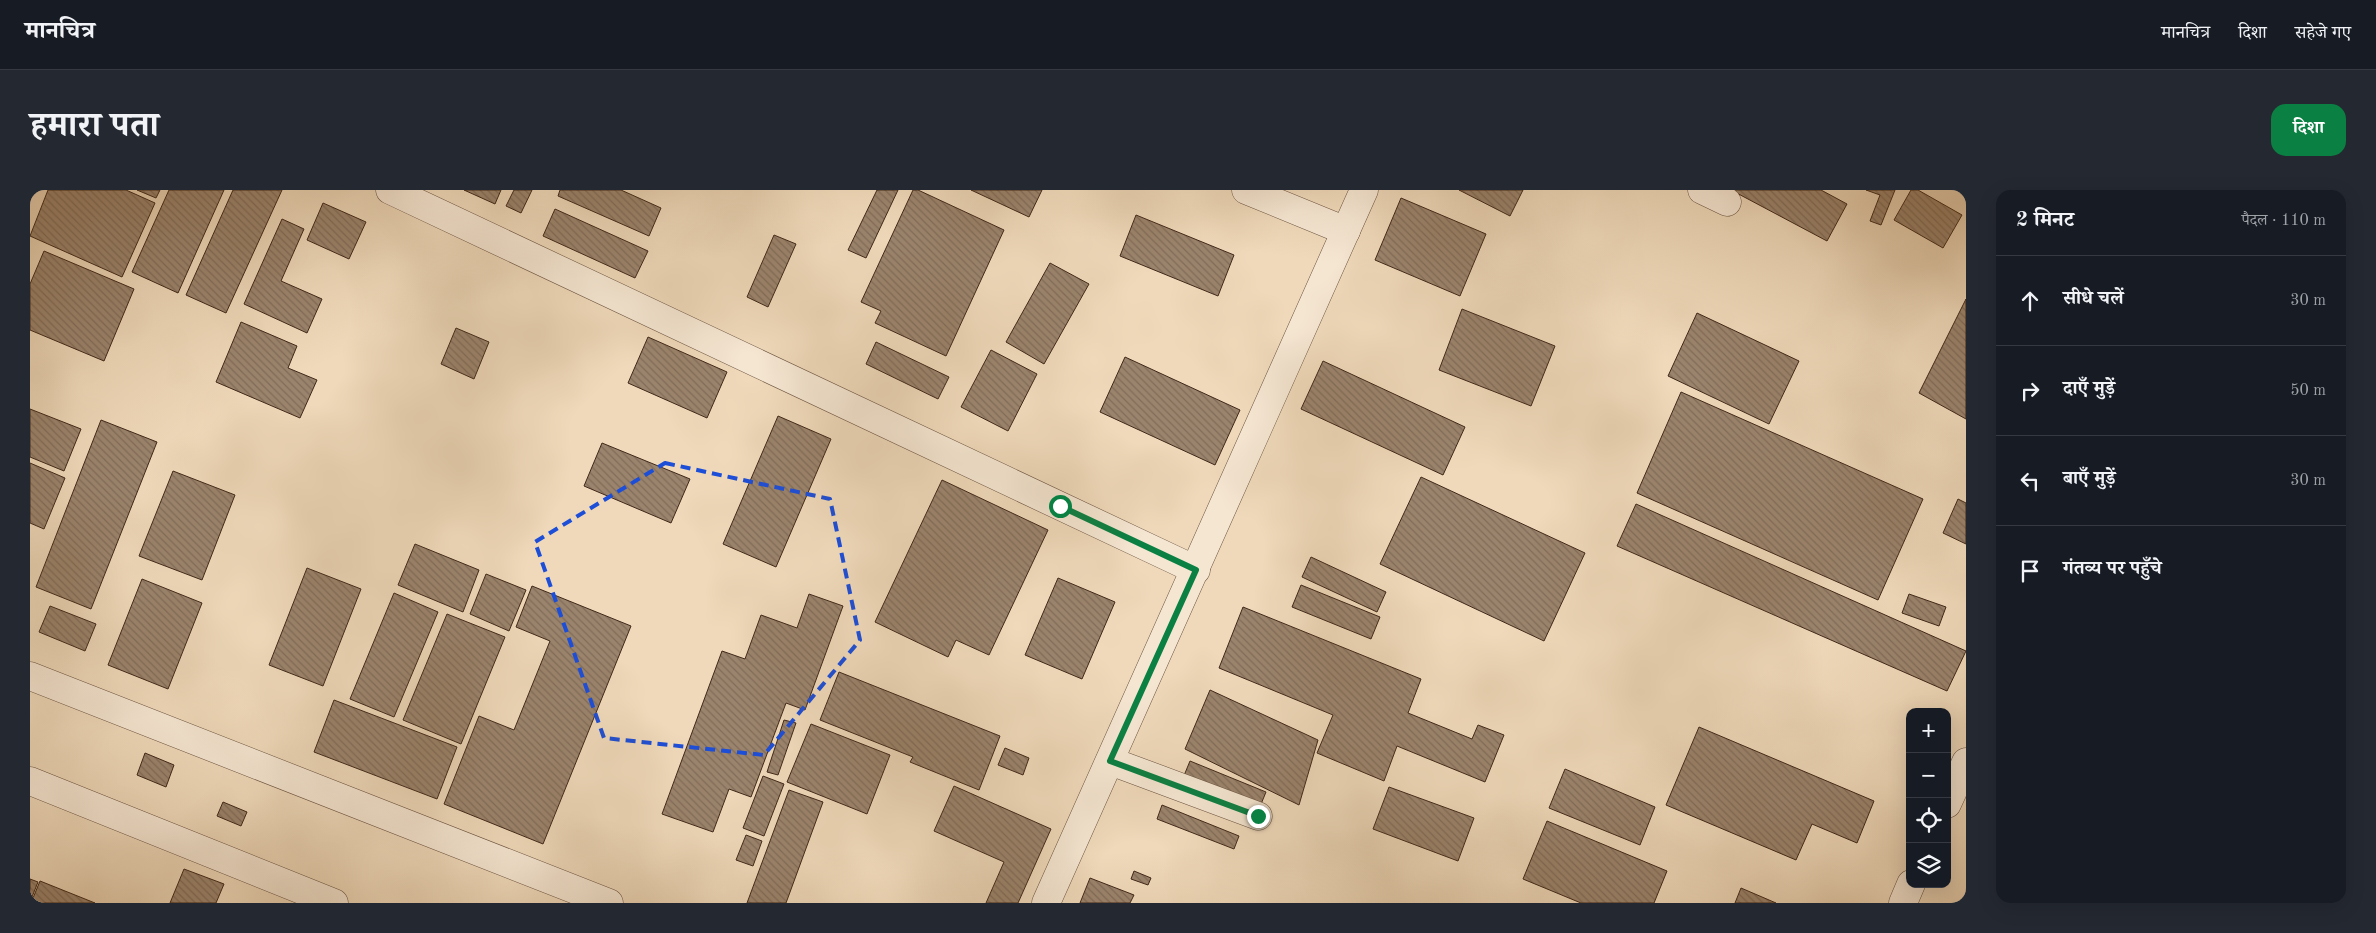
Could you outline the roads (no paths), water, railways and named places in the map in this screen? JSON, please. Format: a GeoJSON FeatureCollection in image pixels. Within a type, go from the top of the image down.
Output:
{"type":"FeatureCollection","features":[{"type":"Feature","properties":{"kind":"street"},"geometry":{"type":"LineString","coordinates":[[390,190],[1196,570]]}},
{"type":"Feature","properties":{"kind":"street"},"geometry":{"type":"LineString","coordinates":[[1246,190],[1346,231]]}},
{"type":"Feature","properties":{"kind":"street"},"geometry":{"type":"LineString","coordinates":[[1046,903],[1364,190]]}},
{"type":"Feature","properties":{"kind":"street"},"geometry":{"type":"LineString","coordinates":[[1702,190],[1727,202]]}},
{"type":"Feature","properties":{"kind":"street"},"geometry":{"type":"LineString","coordinates":[[30,676],[609,903]]}},
{"type":"Feature","properties":{"kind":"street"},"geometry":{"type":"LineString","coordinates":[[1110,761],[1258,816]]}},
{"type":"Feature","properties":{"kind":"street"},"geometry":{"type":"LineString","coordinates":[[1950,798],[1966,762]]}},
{"type":"Feature","properties":{"kind":"street"},"geometry":{"type":"LineString","coordinates":[[30,781],[334,903]]}},
{"type":"Feature","properties":{"kind":"street"},"geometry":{"type":"LineString","coordinates":[[1902,903],[1909,888]]}}]}
